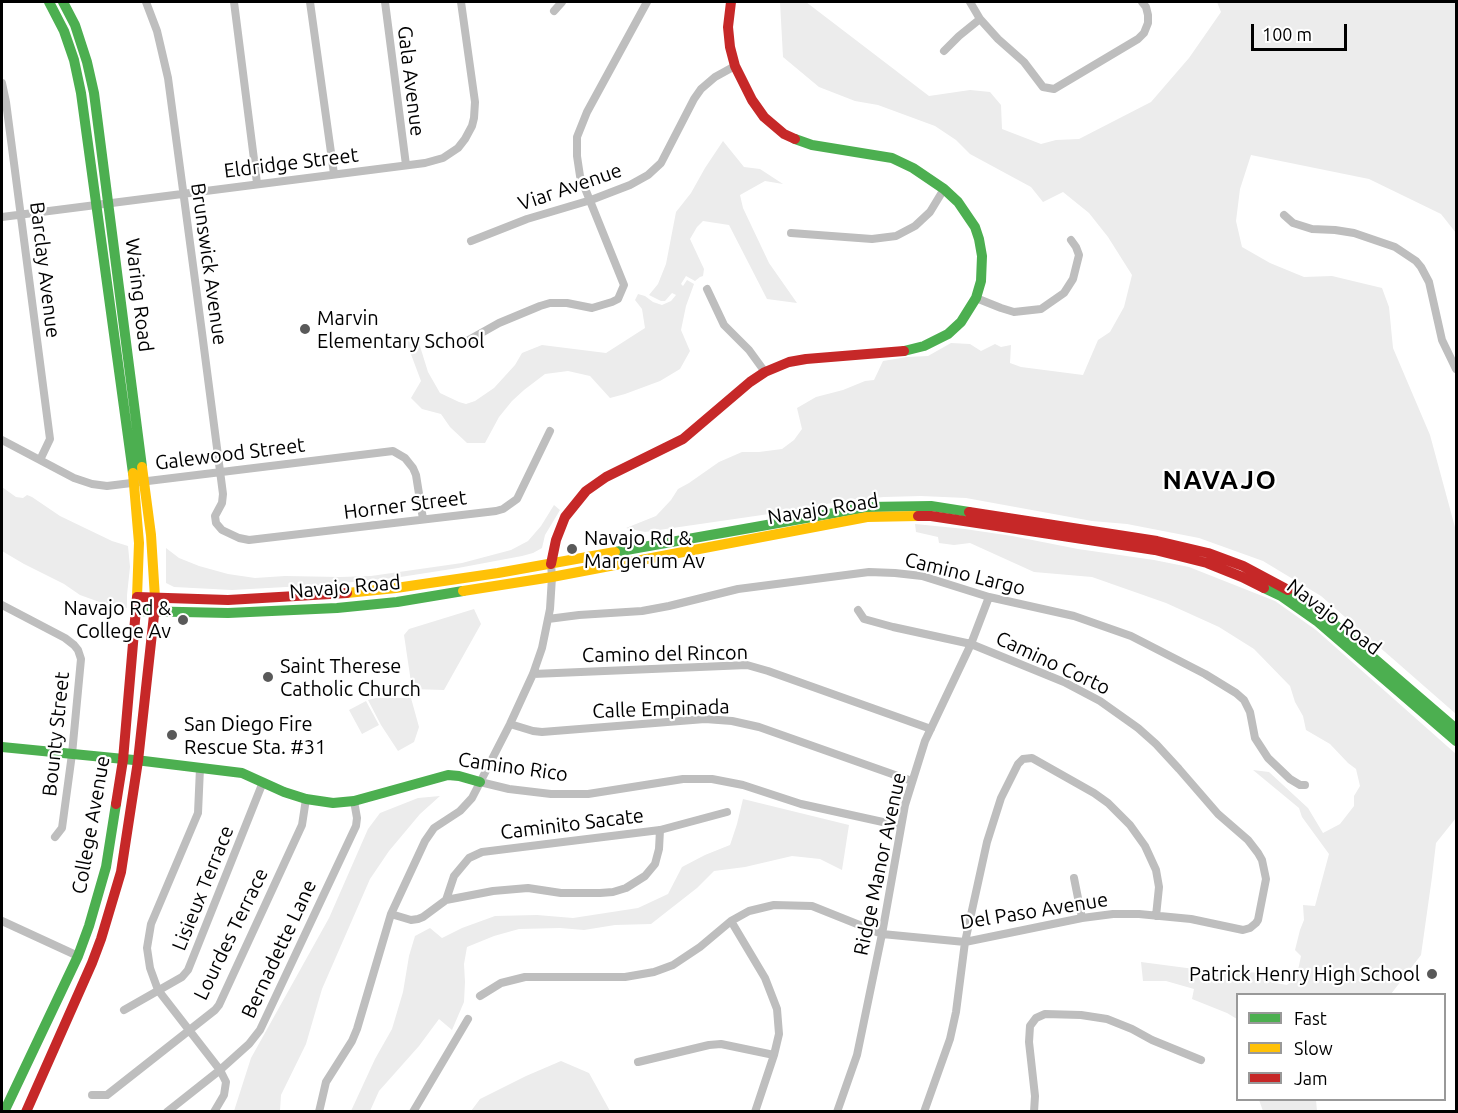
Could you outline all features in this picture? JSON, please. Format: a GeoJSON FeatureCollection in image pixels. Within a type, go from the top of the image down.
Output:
{"type":"FeatureCollection","features":[{"type":"Feature","properties":{"kind":"main road","name":"Waring Road"},"geometry":{"type":"LineString","coordinates":[[49,2],[64,31],[74,60],[81,93],[139,482],[152,535],[155,598]]}},
{"type":"Feature","properties":{"kind":"main road","name":"Waring Road"},"geometry":{"type":"LineString","coordinates":[[63,2],[75,25],[87,62],[94,93],[109,203],[139,482],[137,597]]}},
{"type":"Feature","properties":{"kind":"main road"},"geometry":{"type":"LineString","coordinates":[[550,564],[565,518],[586,491],[606,477],[683,439],[765,372],[789,362],[807,359],[905,351],[924,346],[948,334],[961,322],[976,298],[981,281],[982,256],[979,239],[968,214],[944,189],[913,168],[892,158],[812,145],[784,134],[764,117],[752,100],[735,66],[728,27],[731,2]]}},
{"type":"Feature","properties":{"kind":"main road","name":"Navajo Road"},"geometry":{"type":"LineString","coordinates":[[137,597],[228,600],[396,588],[550,564],[868,507],[931,506],[1156,541],[1243,566],[1284,587],[1319,611],[1456,729]]}},
{"type":"Feature","properties":{"kind":"main road","name":"Navajo Road"},"geometry":{"type":"LineString","coordinates":[[137,611],[228,613],[337,608],[397,602],[552,577],[867,517],[931,516],[1155,550],[1207,563],[1242,577],[1281,596],[1318,621],[1456,741]]}},
{"type":"Feature","properties":{"kind":"main road"},"geometry":{"type":"LineString","coordinates":[[461,579],[464,592]]}},
{"type":"Feature","properties":{"kind":"main road","name":"College Avenue"},"geometry":{"type":"LineString","coordinates":[[4,1112],[78,956],[106,867],[123,760],[137,597]]}},
{"type":"Feature","properties":{"kind":"main road","name":"College Avenue"},"geometry":{"type":"LineString","coordinates":[[26,1112],[101,939],[121,872],[138,761],[155,598]]}},
{"type":"Feature","properties":{"kind":"main road","name":"Camino Rico"},"geometry":{"type":"LineString","coordinates":[[2,747],[242,773],[284,792],[306,799],[333,803],[354,801],[448,776],[459,776],[480,782]]}},
{"type":"Feature","properties":{"kind":"street","name":"Brunswick Avenue"},"geometry":{"type":"LineString","coordinates":[[146,2],[165,62],[223,494],[222,503],[215,516],[216,523],[222,530]]}},
{"type":"Feature","properties":{"kind":"street"},"geometry":{"type":"LineString","coordinates":[[234,2],[257,183]]}},
{"type":"Feature","properties":{"kind":"street"},"geometry":{"type":"LineString","coordinates":[[310,2],[334,174]]}},
{"type":"Feature","properties":{"kind":"street","name":"Gala Avenue"},"geometry":{"type":"LineString","coordinates":[[385,2],[406,165]]}},
{"type":"Feature","properties":{"kind":"street","name":"Eldridge Street"},"geometry":{"type":"LineString","coordinates":[[2,216],[425,163],[443,158],[458,148],[465,139],[474,118],[475,102],[461,2]]}},
{"type":"Feature","properties":{"kind":"street"},"geometry":{"type":"LineString","coordinates":[[554,10],[562,2]]}},
{"type":"Feature","properties":{"kind":"street"},"geometry":{"type":"LineString","coordinates":[[467,341],[499,323],[540,306],[550,303],[567,303],[592,308],[618,299],[624,289],[580,176],[577,156],[578,137],[587,112],[647,2]]}},
{"type":"Feature","properties":{"kind":"street"},"geometry":{"type":"LineString","coordinates":[[970,2],[980,19],[1024,62],[1043,87],[1054,89],[1138,39],[1144,33],[1148,23],[1144,4]]}},
{"type":"Feature","properties":{"kind":"street"},"geometry":{"type":"LineString","coordinates":[[944,51],[980,19]]}},
{"type":"Feature","properties":{"kind":"street","name":"Viar Avenue"},"geometry":{"type":"LineString","coordinates":[[471,241],[527,219],[591,200],[648,175],[661,163],[701,89],[715,77],[735,66]]}},
{"type":"Feature","properties":{"kind":"street","name":"Barclay Avenue"},"geometry":{"type":"LineString","coordinates":[[2,83],[50,439],[39,460]]}},
{"type":"Feature","properties":{"kind":"street"},"geometry":{"type":"LineString","coordinates":[[791,233],[873,239],[896,236],[915,226],[930,212],[944,189]]}},
{"type":"Feature","properties":{"kind":"street"},"geometry":{"type":"LineString","coordinates":[[1284,214],[1293,223],[1312,229],[1354,232],[1395,247],[1416,261],[1429,282],[1442,340],[1453,352],[1456,369]]}},
{"type":"Feature","properties":{"kind":"street"},"geometry":{"type":"LineString","coordinates":[[976,298],[1014,312],[1041,309],[1065,293],[1073,279],[1079,255],[1071,240]]}},
{"type":"Feature","properties":{"kind":"street"},"geometry":{"type":"LineString","coordinates":[[707,289],[724,325],[749,350],[765,372]]}},
{"type":"Feature","properties":{"kind":"street","name":"Horner Street"},"geometry":{"type":"LineString","coordinates":[[222,530],[249,540],[503,509],[517,499],[550,431]]}},
{"type":"Feature","properties":{"kind":"street","name":"Galewood Street"},"geometry":{"type":"LineString","coordinates":[[2,440],[74,478],[107,486],[393,451],[405,458],[413,468],[423,519]]}},
{"type":"Feature","properties":{"kind":"street"},"geometry":{"type":"LineString","coordinates":[[319,1112],[326,1082],[357,1029],[391,914],[425,841],[435,828],[460,811],[472,798],[533,674],[542,648],[548,619],[552,577],[550,564]]}},
{"type":"Feature","properties":{"kind":"street","name":"Camino Largo"},"geometry":{"type":"LineString","coordinates":[[548,619],[642,611],[738,589],[869,572],[922,576],[989,597],[1074,616],[1131,636],[1206,674],[1244,700],[1250,712],[1255,738],[1268,758],[1290,779],[1300,785],[1305,785]]}},
{"type":"Feature","properties":{"kind":"street","name":"Ridge Manor Avenue"},"geometry":{"type":"LineString","coordinates":[[837,1112],[856,1055],[882,934],[905,805],[912,781],[925,741],[971,644],[989,597]]}},
{"type":"Feature","properties":{"kind":"street","name":"Bounty Street"},"geometry":{"type":"LineString","coordinates":[[2,605],[65,638],[78,650],[81,659],[62,828],[55,837]]}},
{"type":"Feature","properties":{"kind":"street","name":"Camino Corto"},"geometry":{"type":"LineString","coordinates":[[858,610],[864,619],[971,644],[1064,682],[1100,701],[1138,728],[1156,744],[1218,814],[1248,840],[1258,853],[1266,879],[1258,920]]}},
{"type":"Feature","properties":{"kind":"street","name":"Camino del Rincon"},"geometry":{"type":"LineString","coordinates":[[533,674],[747,666],[768,671],[931,729]]}},
{"type":"Feature","properties":{"kind":"street","name":"Calle Empinada"},"geometry":{"type":"LineString","coordinates":[[510,724],[542,732],[705,719],[732,721],[759,727],[912,781]]}},
{"type":"Feature","properties":{"kind":"street"},"geometry":{"type":"LineString","coordinates":[[924,1112],[950,1039],[956,1012],[965,942],[987,842],[1001,798],[1018,764],[1027,758],[1032,758],[1108,802],[1130,825],[1145,846],[1156,870],[1159,887],[1156,916]]}},
{"type":"Feature","properties":{"kind":"street"},"geometry":{"type":"LineString","coordinates":[[200,768],[198,813],[155,914],[147,948],[150,968],[158,990],[220,1070],[226,1082],[224,1095],[214,1112]]}},
{"type":"Feature","properties":{"kind":"street","name":"Camino Rico"},"geometry":{"type":"LineString","coordinates":[[480,782],[509,789],[550,794],[588,794],[684,779],[712,779],[743,785],[801,804],[902,826]]}},
{"type":"Feature","properties":{"kind":"street","name":"Lisieux Terrace"},"geometry":{"type":"LineString","coordinates":[[124,1010],[182,977],[188,970],[263,782]]}},
{"type":"Feature","properties":{"kind":"street","name":"Lourdes Terrace"},"geometry":{"type":"LineString","coordinates":[[92,1095],[107,1095],[219,1005],[302,825],[306,799]]}},
{"type":"Feature","properties":{"kind":"street","name":"Bernadette Lane"},"geometry":{"type":"LineString","coordinates":[[167,1112],[220,1070],[249,1044],[260,1030],[356,826],[354,801]]}},
{"type":"Feature","properties":{"kind":"street","name":"Caminito Sacate"},"geometry":{"type":"LineString","coordinates":[[446,900],[454,876],[469,858],[482,852],[660,830],[728,812]]}},
{"type":"Feature","properties":{"kind":"street"},"geometry":{"type":"LineString","coordinates":[[391,914],[411,920],[418,919],[446,900],[493,891],[528,888],[561,893],[600,893],[626,888],[645,876],[655,864],[660,830]]}},
{"type":"Feature","properties":{"kind":"street"},"geometry":{"type":"LineString","coordinates":[[1074,878],[1082,918]]}},
{"type":"Feature","properties":{"kind":"street","name":"Del Paso Avenue"},"geometry":{"type":"LineString","coordinates":[[480,996],[501,983],[525,977],[626,977],[654,972],[673,965],[748,910],[774,905],[812,906],[882,934],[965,942],[1082,918],[1113,914],[1191,919],[1243,930],[1253,926],[1258,920]]}},
{"type":"Feature","properties":{"kind":"street"},"geometry":{"type":"LineString","coordinates":[[2,921],[78,956]]}},
{"type":"Feature","properties":{"kind":"street"},"geometry":{"type":"LineString","coordinates":[[731,921],[765,978],[777,1009],[779,1034],[755,1112]]}},
{"type":"Feature","properties":{"kind":"street"},"geometry":{"type":"LineString","coordinates":[[1034,1112],[1030,1026],[1036,1018],[1045,1014],[1081,1015],[1107,1019],[1202,1060]]}},
{"type":"Feature","properties":{"kind":"street"},"geometry":{"type":"LineString","coordinates":[[413,1112],[468,1019]]}},
{"type":"Feature","properties":{"kind":"street"},"geometry":{"type":"LineString","coordinates":[[638,1062],[721,1044],[774,1055]]}},
{"type":"Feature","properties":{"kind":"shaded area"},"geometry":{"type":"Polygon","coordinates":[[[780,2],[806,2],[929,96],[970,90],[990,92],[1001,105],[1002,129],[1041,144],[1056,140],[1079,139],[1151,102],[1189,58],[1221,12],[1217,2],[1456,2],[1456,233],[1441,214],[1369,179],[1251,155],[1240,189],[1236,221],[1242,247],[1270,263],[1304,277],[1332,276],[1382,288],[1389,307],[1393,348],[1430,435],[1456,531],[1456,714],[1321,596],[1263,561],[1199,538],[966,498],[921,496],[849,500],[645,532],[626,528],[656,516],[678,489],[719,462],[742,452],[782,449],[794,440],[802,429],[797,408],[816,397],[874,380],[883,361],[928,356],[951,343],[970,344],[981,351],[995,344],[1001,347],[1011,345],[1010,363],[1021,367],[1083,375],[1098,340],[1110,332],[1124,307],[1132,275],[1108,237],[1089,213],[1063,192],[1043,202],[1031,187],[970,154],[956,140],[935,126],[819,87],[783,57],[780,2]]]}},
{"type":"Feature","properties":{"kind":"shaded area"},"geometry":{"type":"Polygon","coordinates":[[[723,141],[744,167],[760,169],[783,184],[765,181],[740,195],[743,208],[769,263],[797,303],[767,299],[729,225],[703,221],[690,239],[704,269],[703,276],[695,281],[686,276],[681,284],[683,286],[687,280],[694,284],[681,330],[690,351],[680,369],[660,381],[610,398],[590,376],[568,371],[545,374],[512,401],[499,417],[485,443],[467,443],[450,427],[441,414],[422,409],[411,398],[421,381],[406,341],[419,343],[428,372],[440,393],[466,404],[475,401],[494,388],[515,365],[522,353],[542,345],[606,353],[645,328],[642,309],[635,300],[638,294],[662,305],[671,301],[676,295],[672,293],[665,301],[661,301],[649,295],[658,284],[666,264],[676,212],[691,193],[723,141]]]}},
{"type":"Feature","properties":{"kind":"shaded area"},"geometry":{"type":"Polygon","coordinates":[[[2,487],[16,497],[23,498],[27,495],[32,497],[60,516],[112,541],[128,546],[130,567],[127,608],[105,604],[80,595],[2,551],[2,487]]]}},
{"type":"Feature","properties":{"kind":"shaded area"},"geometry":{"type":"Polygon","coordinates":[[[554,505],[560,510],[545,535],[542,548],[522,556],[394,578],[322,585],[232,590],[174,587],[166,583],[166,548],[179,558],[199,566],[255,578],[371,576],[462,563],[511,550],[528,541],[554,505]]]}},
{"type":"Feature","properties":{"kind":"shaded area"},"geometry":{"type":"Polygon","coordinates":[[[915,524],[965,529],[1154,560],[1189,567],[1275,601],[1316,630],[1456,754],[1456,818],[1436,843],[1421,955],[1392,993],[1236,993],[1236,1018],[1192,999],[1194,989],[1166,981],[1143,981],[1141,962],[1202,970],[1264,973],[1271,982],[1287,985],[1297,975],[1301,956],[1295,950],[1304,920],[1303,905],[1315,906],[1329,854],[1302,817],[1299,808],[1253,770],[1269,772],[1308,808],[1323,833],[1340,824],[1354,806],[1354,796],[1360,786],[1356,769],[1330,744],[1306,730],[1303,716],[1290,686],[1254,649],[1219,627],[1166,603],[1092,577],[1034,572],[970,543],[954,545],[939,543],[938,537],[916,532],[915,524]]]}},
{"type":"Feature","properties":{"kind":"shaded area"},"geometry":{"type":"Polygon","coordinates":[[[474,609],[481,624],[444,690],[412,689],[404,635],[409,629],[474,609]]]}},
{"type":"Feature","properties":{"kind":"shaded area"},"geometry":{"type":"Polygon","coordinates":[[[411,698],[419,727],[414,742],[398,751],[368,700],[411,698]]]}},
{"type":"Feature","properties":{"kind":"shaded area"},"geometry":{"type":"Polygon","coordinates":[[[366,701],[379,725],[362,734],[349,710],[366,701]]]}},
{"type":"Feature","properties":{"kind":"shaded area"},"geometry":{"type":"Polygon","coordinates":[[[440,796],[420,814],[389,851],[370,879],[322,989],[306,1044],[281,1095],[280,1111],[234,1111],[251,1058],[329,918],[368,829],[380,813],[418,798],[440,796]]]}},
{"type":"Feature","properties":{"kind":"shaded area"},"geometry":{"type":"Polygon","coordinates":[[[743,799],[849,825],[842,870],[820,859],[792,856],[745,867],[714,871],[697,888],[651,924],[615,925],[584,930],[519,929],[467,947],[464,964],[464,1002],[452,1030],[439,1019],[419,1046],[379,1091],[370,1111],[351,1111],[392,1029],[415,936],[430,928],[442,938],[495,916],[537,915],[573,918],[638,908],[668,894],[682,867],[730,845],[743,799]]]}},
{"type":"Feature","properties":{"kind":"shaded area"},"geometry":{"type":"Polygon","coordinates":[[[561,1061],[589,1073],[610,1111],[471,1111],[480,1099],[561,1061]]]}},
{"type":"Feature","properties":{"kind":"shaded area"},"geometry":{"type":"Polygon","coordinates":[[[1259,1101],[1316,1101],[1317,1111],[1263,1111],[1259,1101]]]}},
{"type":"Feature","properties":{"kind":"traffic: fast"},"geometry":{"type":"LineString","coordinates":[[49,2],[64,31],[74,60],[81,93],[133,473]]}},
{"type":"Feature","properties":{"kind":"traffic: fast"},"geometry":{"type":"LineString","coordinates":[[63,2],[75,25],[94,93],[142,467]]}},
{"type":"Feature","properties":{"kind":"traffic: fast"},"geometry":{"type":"LineString","coordinates":[[795,139],[812,145],[892,158],[913,168],[944,189],[958,202],[975,227],[982,256],[981,281],[976,298],[961,322],[948,334],[924,346],[904,351]]}},
{"type":"Feature","properties":{"kind":"traffic: fast"},"geometry":{"type":"LineString","coordinates":[[615,552],[868,507],[931,506],[969,512]]}},
{"type":"Feature","properties":{"kind":"traffic: fast"},"geometry":{"type":"LineString","coordinates":[[1264,588],[1281,596],[1318,622],[1456,741]]}},
{"type":"Feature","properties":{"kind":"traffic: fast"},"geometry":{"type":"LineString","coordinates":[[1288,590],[1319,611],[1456,729]]}},
{"type":"Feature","properties":{"kind":"traffic: fast"},"geometry":{"type":"LineString","coordinates":[[137,611],[228,613],[337,608],[397,602],[463,591]]}},
{"type":"Feature","properties":{"kind":"traffic: fast"},"geometry":{"type":"LineString","coordinates":[[2,747],[242,773],[284,792],[306,799],[333,803],[354,801],[448,775],[480,782]]}},
{"type":"Feature","properties":{"kind":"traffic: fast"},"geometry":{"type":"LineString","coordinates":[[4,1112],[78,956],[89,926],[106,867],[116,804]]}},
{"type":"Feature","properties":{"kind":"traffic: slow"},"geometry":{"type":"LineString","coordinates":[[142,467],[151,535],[155,598]]}},
{"type":"Feature","properties":{"kind":"traffic: slow"},"geometry":{"type":"LineString","coordinates":[[133,473],[139,543],[137,597]]}},
{"type":"Feature","properties":{"kind":"traffic: slow"},"geometry":{"type":"LineString","coordinates":[[463,591],[552,577],[867,517],[918,516]]}},
{"type":"Feature","properties":{"kind":"traffic: slow"},"geometry":{"type":"LineString","coordinates":[[347,593],[498,573],[615,552]]}},
{"type":"Feature","properties":{"kind":"traffic: jam"},"geometry":{"type":"LineString","coordinates":[[731,2],[728,27],[735,66],[752,100],[764,117],[784,134],[795,139]]}},
{"type":"Feature","properties":{"kind":"traffic: jam"},"geometry":{"type":"LineString","coordinates":[[551,564],[556,540],[565,517],[586,491],[606,477],[683,439],[765,372],[789,362],[806,359],[904,351]]}},
{"type":"Feature","properties":{"kind":"traffic: jam"},"geometry":{"type":"LineString","coordinates":[[969,512],[1157,541],[1208,553],[1243,566],[1288,590]]}},
{"type":"Feature","properties":{"kind":"traffic: jam"},"geometry":{"type":"LineString","coordinates":[[918,516],[931,516],[1155,550],[1207,563],[1264,588]]}},
{"type":"Feature","properties":{"kind":"traffic: jam"},"geometry":{"type":"LineString","coordinates":[[116,804],[123,760],[137,597],[228,600],[347,593]]}},
{"type":"Feature","properties":{"kind":"traffic: jam"},"geometry":{"type":"LineString","coordinates":[[26,1112],[92,963],[121,872],[138,761],[155,606]]}},
{"type":"Feature","properties":{"kind":"place","name":"Marvin Elementary School"},"geometry":{"type":"Point","coordinates":[305,329]}},
{"type":"Feature","properties":{"kind":"place","name":"Navajo Rd & Margerum Av"},"geometry":{"type":"Point","coordinates":[572,549]}},
{"type":"Feature","properties":{"kind":"place","name":"Navajo Rd & College Av"},"geometry":{"type":"Point","coordinates":[183,620]}},
{"type":"Feature","properties":{"kind":"place","name":"Saint Therese Catholic Church"},"geometry":{"type":"Point","coordinates":[268,677]}},
{"type":"Feature","properties":{"kind":"place","name":"San Diego Fire Rescue Sta. #31"},"geometry":{"type":"Point","coordinates":[172,735]}},
{"type":"Feature","properties":{"kind":"place","name":"Patrick Henry High School"},"geometry":{"type":"Point","coordinates":[1432,974]}},
{"type":"Feature","properties":{"kind":"district","name":"NAVAJO"},"geometry":{"type":"Point","coordinates":[1220,480]}}]}
